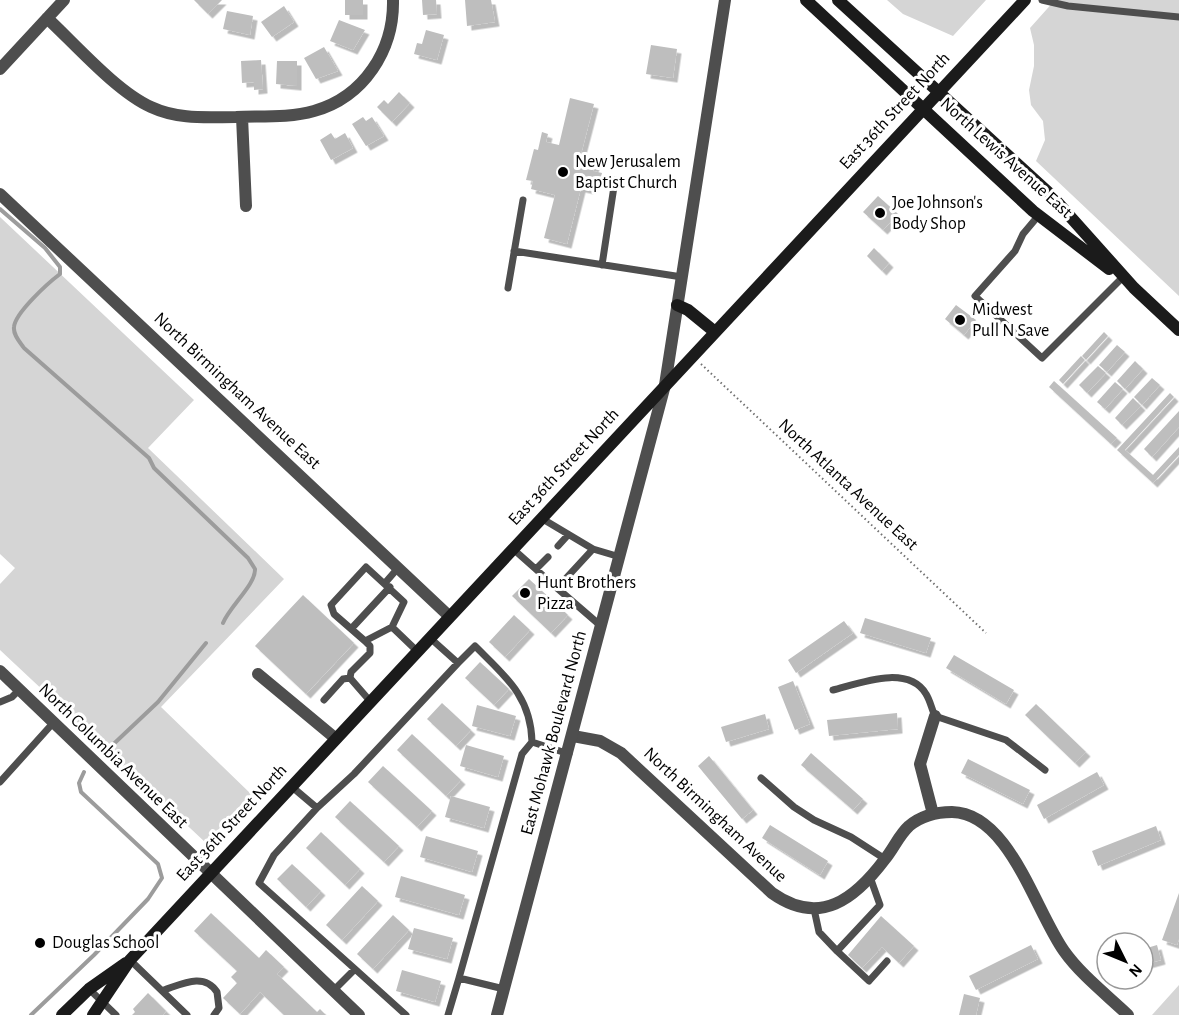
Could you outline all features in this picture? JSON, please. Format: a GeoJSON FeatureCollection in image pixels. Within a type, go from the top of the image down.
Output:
{"type":"FeatureCollection","features":[{"type":"Feature","properties":{"kind":"main road","name":"North Lewis Avenue East"},"geometry":{"type":"LineString","coordinates":[[806,0],[1039,215],[1122,278],[1179,330]]}},
{"type":"Feature","properties":{"kind":"main road","name":"North Lewis Avenue East"},"geometry":{"type":"LineString","coordinates":[[838,0],[1050,194],[1134,288]]}},
{"type":"Feature","properties":{"kind":"main road","name":"East 36th Street North"},"geometry":{"type":"LineString","coordinates":[[93,1015],[130,960],[1024,0]]}},
{"type":"Feature","properties":{"kind":"main road"},"geometry":{"type":"LineString","coordinates":[[677,305],[688,310],[715,332]]}},
{"type":"Feature","properties":{"kind":"main road","name":"East 36th Street North"},"geometry":{"type":"LineString","coordinates":[[62,1015],[89,989],[130,960]]}},
{"type":"Feature","properties":{"kind":"street"},"geometry":{"type":"LineString","coordinates":[[0,69],[64,0]]}},
{"type":"Feature","properties":{"kind":"street"},"geometry":{"type":"LineString","coordinates":[[46,18],[129,94],[148,106],[177,116],[242,117],[314,111],[348,95],[370,74],[381,57],[391,28],[393,0]]}},
{"type":"Feature","properties":{"kind":"street","name":"East Mohawk Boulevard North"},"geometry":{"type":"LineString","coordinates":[[497,1015],[569,754],[665,386],[725,0]]}},
{"type":"Feature","properties":{"kind":"street"},"geometry":{"type":"LineString","coordinates":[[242,117],[246,206]]}},
{"type":"Feature","properties":{"kind":"street","name":"North Birmingham Avenue East"},"geometry":{"type":"LineString","coordinates":[[0,194],[449,616]]}},
{"type":"Feature","properties":{"kind":"street","name":"North Columbia Avenue East"},"geometry":{"type":"LineString","coordinates":[[0,671],[209,874],[359,1015]]}},
{"type":"Feature","properties":{"kind":"street"},"geometry":{"type":"LineString","coordinates":[[258,674],[335,738]]}},
{"type":"Feature","properties":{"kind":"street"},"geometry":{"type":"LineString","coordinates":[[933,814],[920,764],[935,717]]}},
{"type":"Feature","properties":{"kind":"street","name":"North Birmingham Avenue"},"geometry":{"type":"LineString","coordinates":[[573,736],[600,741],[615,749],[772,893],[794,906],[814,909]]}},
{"type":"Feature","properties":{"kind":"street"},"geometry":{"type":"LineString","coordinates":[[814,909],[844,901],[870,877],[904,831],[912,824],[933,814],[962,813],[977,818],[992,828],[1001,839],[1064,951],[1128,1015]]}},
{"type":"Feature","properties":{"kind":"lane"},"geometry":{"type":"LineString","coordinates":[[1042,0],[1068,6],[1179,17]]}},
{"type":"Feature","properties":{"kind":"lane"},"geometry":{"type":"LineString","coordinates":[[602,265],[615,180]]}},
{"type":"Feature","properties":{"kind":"lane"},"geometry":{"type":"LineString","coordinates":[[508,288],[523,200]]}},
{"type":"Feature","properties":{"kind":"lane"},"geometry":{"type":"LineString","coordinates":[[1039,215],[1023,234],[1015,251],[975,296],[1042,358],[1122,278]]}},
{"type":"Feature","properties":{"kind":"lane"},"geometry":{"type":"LineString","coordinates":[[514,251],[682,278]]}},
{"type":"Feature","properties":{"kind":"lane"},"geometry":{"type":"LineString","coordinates":[[540,518],[593,549],[620,557]]}},
{"type":"Feature","properties":{"kind":"lane"},"geometry":{"type":"LineString","coordinates":[[558,546],[568,535]]}},
{"type":"Feature","properties":{"kind":"lane"},"geometry":{"type":"LineString","coordinates":[[512,548],[601,627]]}},
{"type":"Feature","properties":{"kind":"lane"},"geometry":{"type":"LineString","coordinates":[[557,588],[593,549]]}},
{"type":"Feature","properties":{"kind":"lane"},"geometry":{"type":"LineString","coordinates":[[536,569],[548,557]]}},
{"type":"Feature","properties":{"kind":"lane"},"geometry":{"type":"LineString","coordinates":[[350,678],[351,672],[370,653],[370,646],[331,610],[333,602],[366,567],[404,602],[392,627],[365,641]]}},
{"type":"Feature","properties":{"kind":"lane"},"geometry":{"type":"LineString","coordinates":[[351,629],[398,568]]}},
{"type":"Feature","properties":{"kind":"lane"},"geometry":{"type":"LineString","coordinates":[[392,627],[417,651]]}},
{"type":"Feature","properties":{"kind":"lane"},"geometry":{"type":"LineString","coordinates":[[429,637],[458,663]]}},
{"type":"Feature","properties":{"kind":"lane"},"geometry":{"type":"LineString","coordinates":[[405,1015],[260,883],[274,855],[475,646],[517,688],[531,724],[532,742],[522,754],[448,1015]]}},
{"type":"Feature","properties":{"kind":"lane"},"geometry":{"type":"LineString","coordinates":[[833,690],[886,677],[915,683],[926,694],[935,717],[1006,740],[1045,770]]}},
{"type":"Feature","properties":{"kind":"lane"},"geometry":{"type":"LineString","coordinates":[[324,700],[344,679],[350,678]]}},
{"type":"Feature","properties":{"kind":"lane"},"geometry":{"type":"LineString","coordinates":[[350,678],[370,701]]}},
{"type":"Feature","properties":{"kind":"lane"},"geometry":{"type":"LineString","coordinates":[[0,702],[12,697],[19,690]]}},
{"type":"Feature","properties":{"kind":"lane"},"geometry":{"type":"LineString","coordinates":[[0,782],[54,722]]}},
{"type":"Feature","properties":{"kind":"lane"},"geometry":{"type":"LineString","coordinates":[[532,742],[569,754]]}},
{"type":"Feature","properties":{"kind":"lane"},"geometry":{"type":"LineString","coordinates":[[761,778],[804,814],[851,837],[885,859]]}},
{"type":"Feature","properties":{"kind":"lane"},"geometry":{"type":"LineString","coordinates":[[291,786],[317,808]]}},
{"type":"Feature","properties":{"kind":"lane"},"geometry":{"type":"LineString","coordinates":[[837,951],[880,905],[870,877]]}},
{"type":"Feature","properties":{"kind":"lane"},"geometry":{"type":"LineString","coordinates":[[814,909],[819,932],[869,981],[887,962]]}},
{"type":"Feature","properties":{"kind":"lane"},"geometry":{"type":"LineString","coordinates":[[130,960],[164,990],[187,1015]]}},
{"type":"Feature","properties":{"kind":"lane"},"geometry":{"type":"LineString","coordinates":[[333,991],[355,969]]}},
{"type":"Feature","properties":{"kind":"lane"},"geometry":{"type":"LineString","coordinates":[[459,978],[504,990]]}},
{"type":"Feature","properties":{"kind":"lane"},"geometry":{"type":"LineString","coordinates":[[164,990],[195,980],[207,981],[218,992],[219,1008],[214,1015]]}},
{"type":"Feature","properties":{"kind":"lane"},"geometry":{"type":"LineString","coordinates":[[89,989],[117,1015]]}},
{"type":"Feature","properties":{"kind":"path","name":"North Atlanta Avenue East"},"geometry":{"type":"LineString","coordinates":[[693,356],[986,633]]}},
{"type":"Feature","properties":{"kind":"shaded area"},"geometry":{"type":"Polygon","coordinates":[[[887,0],[986,0],[953,36],[903,14],[887,0]]]}},
{"type":"Feature","properties":{"kind":"shaded area"},"geometry":{"type":"Polygon","coordinates":[[[1055,0],[1179,0],[1179,296],[1036,161],[1045,140],[1043,121],[1031,105],[1029,90],[1034,66],[1034,45],[1030,28],[1055,0]]]}},
{"type":"Feature","properties":{"kind":"shaded area"},"geometry":{"type":"Polygon","coordinates":[[[0,217],[194,400],[148,448],[284,579],[161,707],[251,794],[206,843],[0,650],[0,584],[15,568],[0,554],[0,217]]]}},
{"type":"Feature","properties":{"kind":"shaded area"},"geometry":{"type":"Polygon","coordinates":[[[1179,985],[1179,1015],[1152,1015],[1179,985]]]}},
{"type":"Feature","properties":{"kind":"building"},"geometry":{"type":"Polygon","coordinates":[[[194,0],[222,0],[208,14],[194,0]]]}},
{"type":"Feature","properties":{"kind":"building"},"geometry":{"type":"Polygon","coordinates":[[[345,0],[363,0],[363,15],[345,15],[345,0]]]}},
{"type":"Feature","properties":{"kind":"building"},"geometry":{"type":"Polygon","coordinates":[[[422,0],[436,0],[437,14],[423,15],[422,0]]]}},
{"type":"Feature","properties":{"kind":"building"},"geometry":{"type":"Polygon","coordinates":[[[465,0],[491,0],[495,22],[467,26],[465,0]]]}},
{"type":"Feature","properties":{"kind":"building"},"geometry":{"type":"Polygon","coordinates":[[[284,6],[294,22],[272,37],[261,22],[284,6]]]}},
{"type":"Feature","properties":{"kind":"building"},"geometry":{"type":"Polygon","coordinates":[[[227,11],[253,16],[250,35],[223,29],[227,11]]]}},
{"type":"Feature","properties":{"kind":"building"},"geometry":{"type":"Polygon","coordinates":[[[339,20],[365,30],[353,50],[330,41],[339,20]]]}},
{"type":"Feature","properties":{"kind":"building"},"geometry":{"type":"Polygon","coordinates":[[[426,30],[444,35],[437,60],[414,54],[417,43],[422,44],[426,30]]]}},
{"type":"Feature","properties":{"kind":"building"},"geometry":{"type":"Polygon","coordinates":[[[651,45],[677,49],[673,78],[646,74],[651,45]]]}},
{"type":"Feature","properties":{"kind":"building"},"geometry":{"type":"Polygon","coordinates":[[[324,47],[338,71],[316,79],[304,58],[324,47]]]}},
{"type":"Feature","properties":{"kind":"building"},"geometry":{"type":"Polygon","coordinates":[[[261,60],[263,89],[254,90],[254,82],[242,83],[241,61],[261,60]]]}},
{"type":"Feature","properties":{"kind":"building"},"geometry":{"type":"Polygon","coordinates":[[[277,61],[297,61],[297,86],[276,84],[277,61]]]}},
{"type":"Feature","properties":{"kind":"building"},"geometry":{"type":"Polygon","coordinates":[[[399,92],[410,103],[392,122],[377,107],[384,100],[388,104],[399,92]]]}},
{"type":"Feature","properties":{"kind":"building","name":"New Jerusalem Baptist Church"},"geometry":{"type":"Polygon","coordinates":[[[570,98],[594,104],[580,158],[596,162],[593,171],[602,173],[600,181],[593,179],[590,190],[581,188],[567,244],[544,238],[555,195],[531,189],[533,181],[526,180],[534,149],[538,150],[542,132],[548,134],[546,142],[559,145],[570,98]]]}},
{"type":"Feature","properties":{"kind":"building"},"geometry":{"type":"Polygon","coordinates":[[[363,117],[366,121],[372,117],[384,136],[366,146],[352,124],[363,117]]]}},
{"type":"Feature","properties":{"kind":"building"},"geometry":{"type":"Polygon","coordinates":[[[331,133],[335,139],[345,133],[353,148],[331,160],[320,140],[331,133]]]}},
{"type":"Feature","properties":{"kind":"building","name":"Joe Johnson's Body Shop"},"geometry":{"type":"Polygon","coordinates":[[[878,196],[898,214],[883,230],[863,212],[878,196]]]}},
{"type":"Feature","properties":{"kind":"building"},"geometry":{"type":"Polygon","coordinates":[[[874,248],[889,263],[882,271],[867,256],[874,248]]]}},
{"type":"Feature","properties":{"kind":"building","name":"Midwest Pull N Save"},"geometry":{"type":"Polygon","coordinates":[[[956,305],[976,320],[964,335],[945,319],[956,305]]]}},
{"type":"Feature","properties":{"kind":"building"},"geometry":{"type":"Polygon","coordinates":[[[1104,332],[1108,336],[1086,360],[1082,356],[1104,332]]]}},
{"type":"Feature","properties":{"kind":"building"},"geometry":{"type":"Polygon","coordinates":[[[1117,345],[1125,352],[1107,372],[1099,365],[1117,345]]]}},
{"type":"Feature","properties":{"kind":"building"},"geometry":{"type":"Polygon","coordinates":[[[1081,356],[1085,360],[1063,384],[1059,380],[1081,356]]]}},
{"type":"Feature","properties":{"kind":"building"},"geometry":{"type":"Polygon","coordinates":[[[1135,361],[1143,369],[1125,389],[1117,381],[1135,361]]]}},
{"type":"Feature","properties":{"kind":"building"},"geometry":{"type":"Polygon","coordinates":[[[1098,366],[1106,373],[1087,393],[1079,385],[1098,366]]]}},
{"type":"Feature","properties":{"kind":"building"},"geometry":{"type":"Polygon","coordinates":[[[1152,378],[1160,385],[1142,405],[1134,397],[1152,378]]]}},
{"type":"Feature","properties":{"kind":"building"},"geometry":{"type":"Polygon","coordinates":[[[1054,381],[1117,438],[1111,444],[1049,387],[1054,381]]]}},
{"type":"Feature","properties":{"kind":"building"},"geometry":{"type":"Polygon","coordinates":[[[1115,382],[1123,389],[1105,409],[1097,402],[1115,382]]]}},
{"type":"Feature","properties":{"kind":"building"},"geometry":{"type":"Polygon","coordinates":[[[1170,393],[1174,397],[1125,450],[1153,475],[1179,447],[1179,455],[1153,483],[1117,450],[1170,393]]]}},
{"type":"Feature","properties":{"kind":"building"},"geometry":{"type":"Polygon","coordinates":[[[1133,398],[1141,406],[1122,425],[1115,418],[1133,398]]]}},
{"type":"Feature","properties":{"kind":"building"},"geometry":{"type":"Polygon","coordinates":[[[1179,411],[1179,427],[1152,457],[1144,449],[1179,411]]]}},
{"type":"Feature","properties":{"kind":"building"},"geometry":{"type":"Polygon","coordinates":[[[529,579],[568,615],[551,633],[512,596],[529,579]]]}},
{"type":"Feature","properties":{"kind":"building"},"geometry":{"type":"Polygon","coordinates":[[[303,595],[354,643],[306,694],[255,646],[303,595]]]}},
{"type":"Feature","properties":{"kind":"building"},"geometry":{"type":"Polygon","coordinates":[[[514,615],[530,630],[505,657],[489,642],[514,615]]]}},
{"type":"Feature","properties":{"kind":"building"},"geometry":{"type":"Polygon","coordinates":[[[865,618],[931,638],[926,653],[860,633],[865,618]]]}},
{"type":"Feature","properties":{"kind":"building"},"geometry":{"type":"Polygon","coordinates":[[[844,621],[853,633],[796,673],[788,660],[844,621]]]}},
{"type":"Feature","properties":{"kind":"building"},"geometry":{"type":"Polygon","coordinates":[[[954,655],[1014,690],[1006,704],[946,668],[954,655]]]}},
{"type":"Feature","properties":{"kind":"building"},"geometry":{"type":"Polygon","coordinates":[[[480,662],[509,689],[494,705],[465,678],[480,662]]]}},
{"type":"Feature","properties":{"kind":"building"},"geometry":{"type":"Polygon","coordinates":[[[793,681],[810,724],[795,730],[778,687],[793,681]]]}},
{"type":"Feature","properties":{"kind":"building"},"geometry":{"type":"Polygon","coordinates":[[[442,703],[471,730],[456,746],[427,719],[442,703]]]}},
{"type":"Feature","properties":{"kind":"building"},"geometry":{"type":"Polygon","coordinates":[[[1036,704],[1086,752],[1075,763],[1025,715],[1036,704]]]}},
{"type":"Feature","properties":{"kind":"building"},"geometry":{"type":"Polygon","coordinates":[[[477,705],[516,716],[510,736],[472,726],[477,705]]]}},
{"type":"Feature","properties":{"kind":"building"},"geometry":{"type":"Polygon","coordinates":[[[897,713],[898,729],[829,736],[827,720],[897,713]]]}},
{"type":"Feature","properties":{"kind":"building"},"geometry":{"type":"Polygon","coordinates":[[[765,714],[769,729],[726,742],[721,727],[765,714]]]}},
{"type":"Feature","properties":{"kind":"building"},"geometry":{"type":"Polygon","coordinates":[[[412,734],[461,780],[446,796],[397,750],[412,734]]]}},
{"type":"Feature","properties":{"kind":"building"},"geometry":{"type":"Polygon","coordinates":[[[466,745],[504,756],[498,777],[460,766],[466,745]]]}},
{"type":"Feature","properties":{"kind":"building"},"geometry":{"type":"Polygon","coordinates":[[[811,753],[863,799],[853,810],[801,765],[811,753]]]}},
{"type":"Feature","properties":{"kind":"building"},"geometry":{"type":"Polygon","coordinates":[[[709,756],[753,810],[742,819],[698,766],[709,756]]]}},
{"type":"Feature","properties":{"kind":"building"},"geometry":{"type":"Polygon","coordinates":[[[968,759],[1030,790],[1023,804],[961,773],[968,759]]]}},
{"type":"Feature","properties":{"kind":"building"},"geometry":{"type":"Polygon","coordinates":[[[383,766],[432,811],[417,827],[368,782],[383,766]]]}},
{"type":"Feature","properties":{"kind":"building"},"geometry":{"type":"Polygon","coordinates":[[[1097,772],[1104,785],[1044,819],[1037,805],[1097,772]]]}},
{"type":"Feature","properties":{"kind":"building"},"geometry":{"type":"Polygon","coordinates":[[[451,796],[490,807],[484,828],[445,817],[451,796]]]}},
{"type":"Feature","properties":{"kind":"building"},"geometry":{"type":"Polygon","coordinates":[[[350,801],[399,846],[384,862],[335,817],[350,801]]]}},
{"type":"Feature","properties":{"kind":"building"},"geometry":{"type":"Polygon","coordinates":[[[770,825],[828,861],[820,875],[762,838],[770,825]]]}},
{"type":"Feature","properties":{"kind":"building"},"geometry":{"type":"Polygon","coordinates":[[[1156,826],[1161,840],[1098,866],[1092,851],[1156,826]]]}},
{"type":"Feature","properties":{"kind":"building"},"geometry":{"type":"Polygon","coordinates":[[[321,832],[360,869],[345,885],[306,848],[321,832]]]}},
{"type":"Feature","properties":{"kind":"building"},"geometry":{"type":"Polygon","coordinates":[[[426,836],[478,851],[472,872],[420,857],[426,836]]]}},
{"type":"Feature","properties":{"kind":"building"},"geometry":{"type":"Polygon","coordinates":[[[292,864],[321,891],[306,907],[277,879],[292,864]]]}},
{"type":"Feature","properties":{"kind":"building"},"geometry":{"type":"Polygon","coordinates":[[[401,876],[465,895],[459,915],[395,897],[401,876]]]}},
{"type":"Feature","properties":{"kind":"building"},"geometry":{"type":"Polygon","coordinates":[[[362,886],[378,901],[342,940],[326,925],[362,886]]]}},
{"type":"Feature","properties":{"kind":"building"},"geometry":{"type":"Polygon","coordinates":[[[1179,893],[1179,939],[1177,945],[1162,940],[1179,893]]]}},
{"type":"Feature","properties":{"kind":"building"},"geometry":{"type":"Polygon","coordinates":[[[211,913],[259,958],[266,950],[284,967],[277,974],[317,1012],[320,1009],[326,1015],[284,1015],[260,992],[240,1014],[223,998],[237,983],[231,977],[237,971],[194,931],[211,913]]]}},
{"type":"Feature","properties":{"kind":"building"},"geometry":{"type":"Polygon","coordinates":[[[393,915],[409,930],[373,969],[357,954],[393,915]]]}},
{"type":"Feature","properties":{"kind":"building"},"geometry":{"type":"Polygon","coordinates":[[[881,916],[914,946],[899,963],[882,947],[862,968],[848,955],[881,916]]]}},
{"type":"Feature","properties":{"kind":"building"},"geometry":{"type":"Polygon","coordinates":[[[414,928],[453,938],[447,959],[408,949],[414,928]]]}},
{"type":"Feature","properties":{"kind":"building"},"geometry":{"type":"Polygon","coordinates":[[[1031,945],[1038,959],[976,990],[969,976],[1031,945]]]}},
{"type":"Feature","properties":{"kind":"building"},"geometry":{"type":"Polygon","coordinates":[[[1157,945],[1161,960],[1155,962],[1155,946],[1157,945]]]}},
{"type":"Feature","properties":{"kind":"building"},"geometry":{"type":"Polygon","coordinates":[[[402,970],[441,981],[435,1002],[396,991],[402,970]]]}},
{"type":"Feature","properties":{"kind":"building"},"geometry":{"type":"Polygon","coordinates":[[[148,993],[166,1011],[163,1015],[132,1015],[135,1012],[133,1009],[148,993]]]}},
{"type":"Feature","properties":{"kind":"building"},"geometry":{"type":"Polygon","coordinates":[[[964,994],[980,998],[976,1015],[959,1015],[964,994]]]}},
{"type":"Feature","properties":{"kind":"waterway"},"geometry":{"type":"LineString","coordinates":[[0,209],[45,248],[60,267],[60,274],[33,299],[16,321],[14,330],[19,341],[24,348],[149,458],[154,468],[248,558],[255,569],[247,588],[223,623]]}},
{"type":"Feature","properties":{"kind":"waterway"},"geometry":{"type":"LineString","coordinates":[[103,754],[158,702],[206,643]]}},
{"type":"Feature","properties":{"kind":"waterway"},"geometry":{"type":"LineString","coordinates":[[31,1015],[148,899],[162,878],[158,864],[81,792],[79,783],[84,772]]}},
{"type":"Feature","properties":{"kind":"place","name":"New Jerusalem Baptist Church"},"geometry":{"type":"Point","coordinates":[563,172]}},
{"type":"Feature","properties":{"kind":"place","name":"Joe Johnson's Body Shop"},"geometry":{"type":"Point","coordinates":[880,213]}},
{"type":"Feature","properties":{"kind":"place","name":"Midwest Pull N Save"},"geometry":{"type":"Point","coordinates":[960,320]}},
{"type":"Feature","properties":{"kind":"place","name":"Hunt Brothers Pizza"},"geometry":{"type":"Point","coordinates":[525,593]}},
{"type":"Feature","properties":{"kind":"place","name":"Douglas School"},"geometry":{"type":"Point","coordinates":[40,943]}}]}
